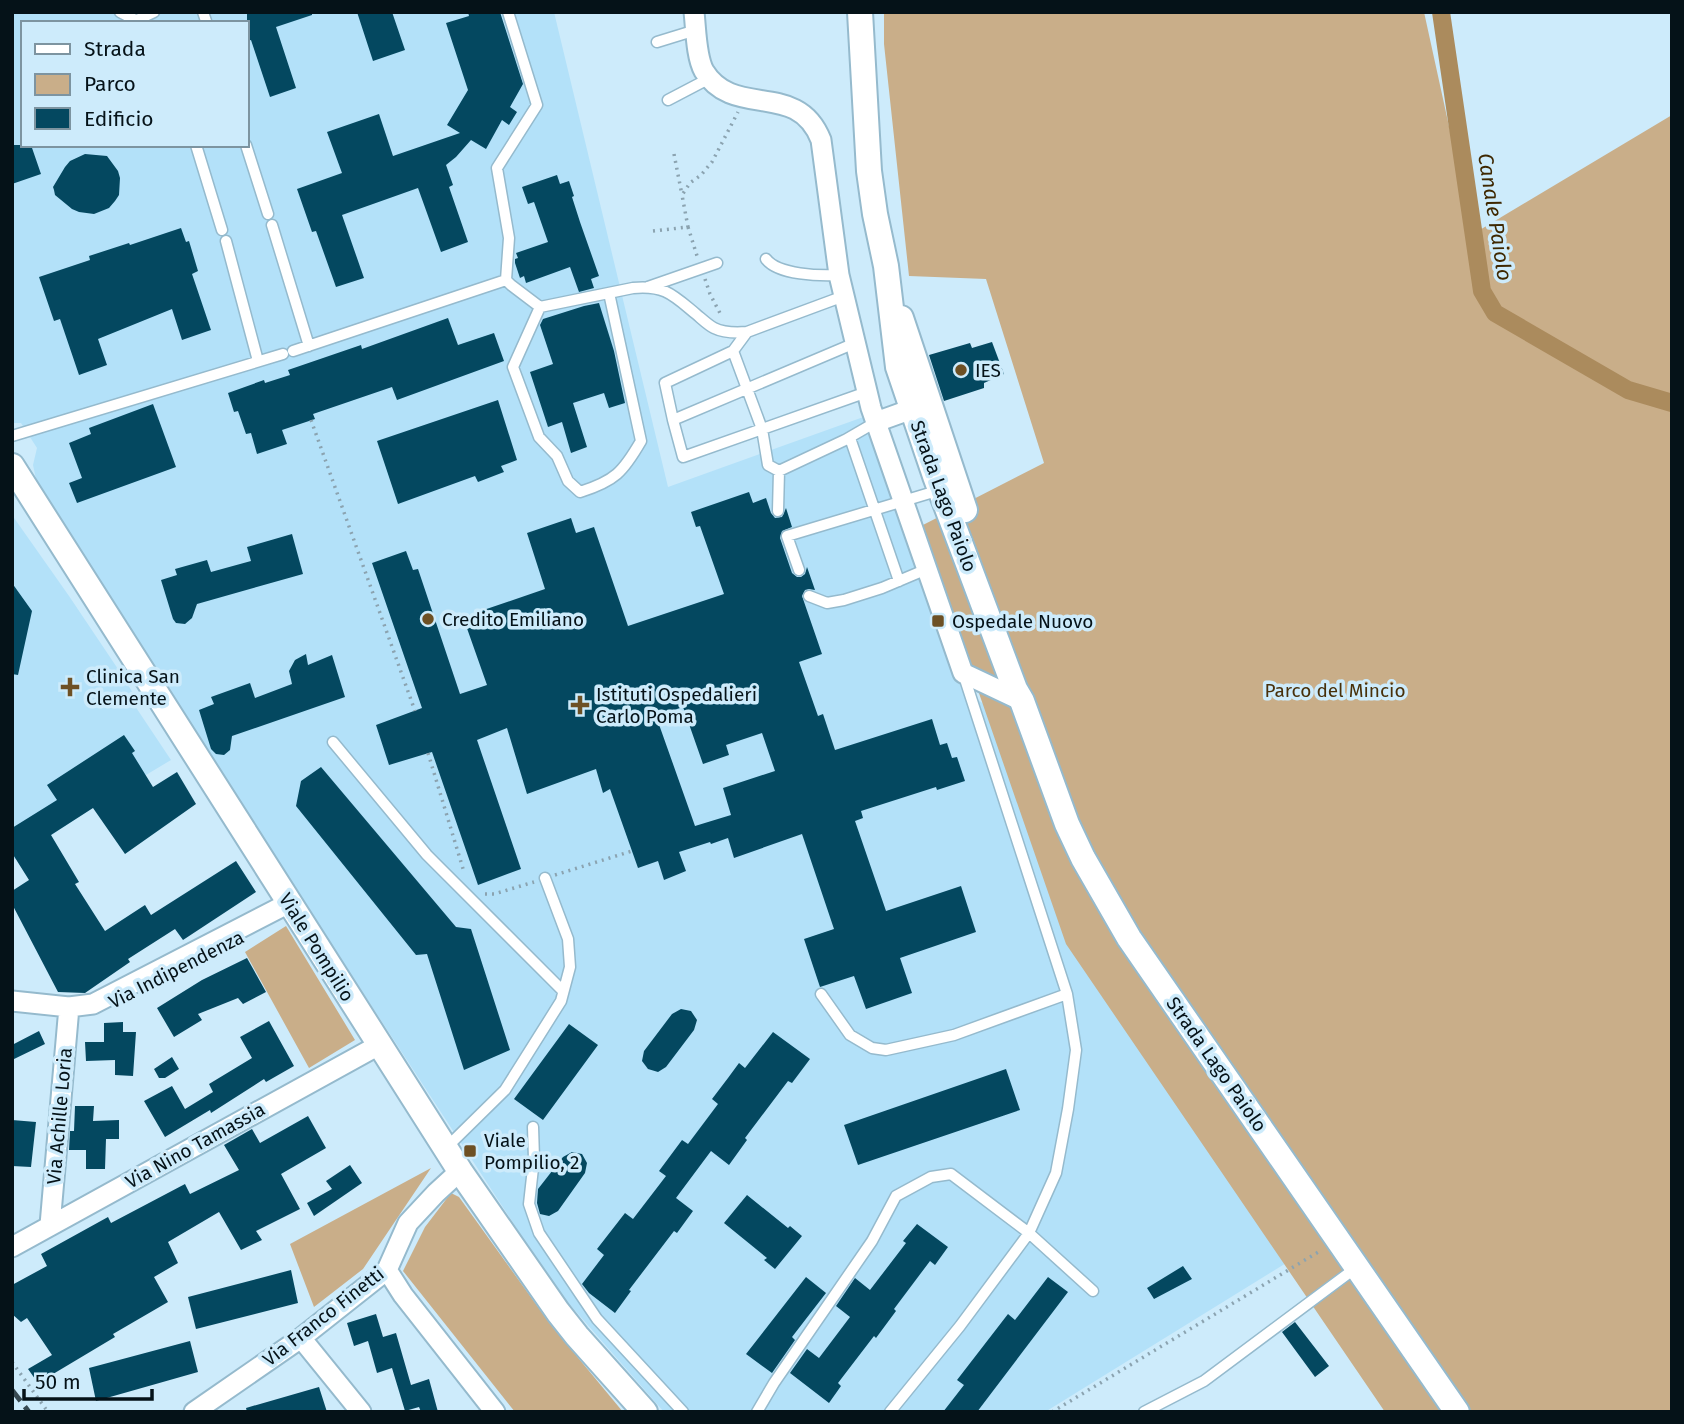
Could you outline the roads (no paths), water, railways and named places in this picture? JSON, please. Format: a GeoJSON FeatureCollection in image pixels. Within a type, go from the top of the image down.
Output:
{"type":"FeatureCollection","features":[{"type":"Feature","properties":{"kind":"street","name":"Strada Lago Paiolo"},"geometry":{"type":"LineString","coordinates":[[860,12],[869,171],[888,285],[896,358],[912,409],[949,489],[1021,686],[1022,701],[1067,824],[1083,858],[1129,938],[1455,1409]]}},
{"type":"Feature","properties":{"kind":"street"},"geometry":{"type":"LineString","coordinates":[[695,21],[700,61],[704,71],[722,90],[739,97],[782,104],[811,120],[816,129],[821,140],[839,275],[867,392],[963,673],[1022,701]]}},
{"type":"Feature","properties":{"kind":"street","name":"Strada Lago Paiolo"},"geometry":{"type":"LineString","coordinates":[[888,285],[921,375],[949,489]]}},
{"type":"Feature","properties":{"kind":"street"},"geometry":{"type":"LineString","coordinates":[[876,422],[912,409]]}},
{"type":"Feature","properties":{"kind":"street","name":"Viale Pompilio"},"geometry":{"type":"LineString","coordinates":[[12,466],[460,1171],[558,1312],[645,1412]]}},
{"type":"Feature","properties":{"kind":"street","name":"Via Indipendenza"},"geometry":{"type":"LineString","coordinates":[[12,1001],[69,1009],[93,1004],[291,906]]}},
{"type":"Feature","properties":{"kind":"street","name":"Via Achille Loria"},"geometry":{"type":"LineString","coordinates":[[50,1225],[69,1009]]}},
{"type":"Feature","properties":{"kind":"street","name":"Via Nino Tamassia"},"geometry":{"type":"LineString","coordinates":[[12,1247],[379,1045]]}},
{"type":"Feature","properties":{"kind":"street","name":"Via Franco Finetti"},"geometry":{"type":"LineString","coordinates":[[194,1412],[301,1338],[387,1270],[408,1223],[460,1171]]}},
{"type":"Feature","properties":{"kind":"street"},"geometry":{"type":"LineString","coordinates":[[387,1270],[403,1295],[495,1412]]}},
{"type":"Feature","properties":{"kind":"street"},"geometry":{"type":"LineString","coordinates":[[301,1338],[361,1412]]}},
{"type":"Feature","properties":{"kind":"lane"},"geometry":{"type":"LineString","coordinates":[[120,12],[139,21],[154,12]]}},
{"type":"Feature","properties":{"kind":"lane"},"geometry":{"type":"LineString","coordinates":[[506,280],[509,238],[497,168],[537,105],[508,12]]}},
{"type":"Feature","properties":{"kind":"lane"},"geometry":{"type":"LineString","coordinates":[[657,42],[695,21]]}},
{"type":"Feature","properties":{"kind":"lane"},"geometry":{"type":"LineString","coordinates":[[668,100],[710,78]]}},
{"type":"Feature","properties":{"kind":"lane"},"geometry":{"type":"LineString","coordinates":[[197,147],[222,230]]}},
{"type":"Feature","properties":{"kind":"lane"},"geometry":{"type":"LineString","coordinates":[[247,147],[268,214]]}},
{"type":"Feature","properties":{"kind":"lane"},"geometry":{"type":"LineString","coordinates":[[272,225],[309,346]]}},
{"type":"Feature","properties":{"kind":"lane"},"geometry":{"type":"LineString","coordinates":[[226,241],[258,361]]}},
{"type":"Feature","properties":{"kind":"lane"},"geometry":{"type":"LineString","coordinates":[[766,259],[783,270],[839,275]]}},
{"type":"Feature","properties":{"kind":"lane"},"geometry":{"type":"LineString","coordinates":[[506,280],[540,307],[647,287],[717,263]]}},
{"type":"Feature","properties":{"kind":"lane"},"geometry":{"type":"LineString","coordinates":[[12,436],[288,353],[506,280]]}},
{"type":"Feature","properties":{"kind":"lane"},"geometry":{"type":"LineString","coordinates":[[647,287],[671,293],[713,328],[730,333],[747,332],[844,296]]}},
{"type":"Feature","properties":{"kind":"lane"},"geometry":{"type":"LineString","coordinates":[[540,307],[513,367],[539,437],[557,456],[568,481],[580,492],[615,477],[628,464],[641,440],[609,293]]}},
{"type":"Feature","properties":{"kind":"lane"},"geometry":{"type":"LineString","coordinates":[[747,332],[733,351],[666,383],[683,457],[867,392]]}},
{"type":"Feature","properties":{"kind":"lane"},"geometry":{"type":"LineString","coordinates":[[673,420],[855,343]]}},
{"type":"Feature","properties":{"kind":"lane"},"geometry":{"type":"LineString","coordinates":[[733,351],[762,429],[768,465],[779,471]]}},
{"type":"Feature","properties":{"kind":"lane"},"geometry":{"type":"LineString","coordinates":[[779,471],[850,438],[876,422]]}},
{"type":"Feature","properties":{"kind":"lane"},"geometry":{"type":"LineString","coordinates":[[850,438],[899,581]]}},
{"type":"Feature","properties":{"kind":"lane"},"geometry":{"type":"LineString","coordinates":[[778,511],[779,471]]}},
{"type":"Feature","properties":{"kind":"lane"},"geometry":{"type":"LineString","coordinates":[[799,570],[787,536],[949,489]]}},
{"type":"Feature","properties":{"kind":"lane"},"geometry":{"type":"LineString","coordinates":[[809,596],[827,603],[844,600],[927,569]]}},
{"type":"Feature","properties":{"kind":"lane"},"geometry":{"type":"LineString","coordinates":[[890,1412],[960,1326],[1028,1233],[1056,1173],[1076,1050],[1067,994],[963,673]]}},
{"type":"Feature","properties":{"kind":"lane"},"geometry":{"type":"LineString","coordinates":[[332,742],[427,855],[563,991]]}},
{"type":"Feature","properties":{"kind":"lane"},"geometry":{"type":"LineString","coordinates":[[446,1148],[505,1090],[561,1001],[570,967],[568,939],[545,878]]}},
{"type":"Feature","properties":{"kind":"lane"},"geometry":{"type":"LineString","coordinates":[[821,994],[850,1035],[872,1048],[886,1050],[954,1035],[1067,994]]}},
{"type":"Feature","properties":{"kind":"lane","name":"Via Indipendenza"},"geometry":{"type":"LineString","coordinates":[[12,1007],[69,1009]]}},
{"type":"Feature","properties":{"kind":"lane"},"geometry":{"type":"LineString","coordinates":[[533,1127],[534,1159],[529,1204],[539,1233],[597,1319],[683,1412]]}},
{"type":"Feature","properties":{"kind":"lane"},"geometry":{"type":"LineString","coordinates":[[757,1412],[872,1241],[896,1196],[931,1177],[951,1174],[1028,1233],[1093,1291]]}},
{"type":"Feature","properties":{"kind":"lane"},"geometry":{"type":"LineString","coordinates":[[1144,1412],[1204,1381],[1357,1267]]}},
{"type":"Feature","properties":{"kind":"waterway","name":"Canale Paiolo"},"geometry":{"type":"LineString","coordinates":[[1441,12],[1482,291],[1495,313],[1628,390],[1672,403]]}},
{"type":"Feature","properties":{"kind":"railway"},"geometry":{"type":"LineString","coordinates":[[12,1390],[29,1412]]}},
{"type":"Feature","properties":{"kind":"place","name":"IES"},"geometry":{"type":"Point","coordinates":[961,370]}},
{"type":"Feature","properties":{"kind":"place","name":"Credito Emiliano"},"geometry":{"type":"Point","coordinates":[428,619]}},
{"type":"Feature","properties":{"kind":"place","name":"Ospedale Nuovo"},"geometry":{"type":"Point","coordinates":[938,621]}},
{"type":"Feature","properties":{"kind":"place","name":"Clinica San Clemente"},"geometry":{"type":"Point","coordinates":[70,687]}},
{"type":"Feature","properties":{"kind":"place","name":"Istituti Ospedalieri Carlo Poma"},"geometry":{"type":"Point","coordinates":[580,705]}},
{"type":"Feature","properties":{"kind":"place","name":"Viale Pompilio, 2"},"geometry":{"type":"Point","coordinates":[470,1151]}},
{"type":"Feature","properties":{"kind":"park label","name":"Parco del Mincio"},"geometry":{"type":"Point","coordinates":[1335,690]}}]}
